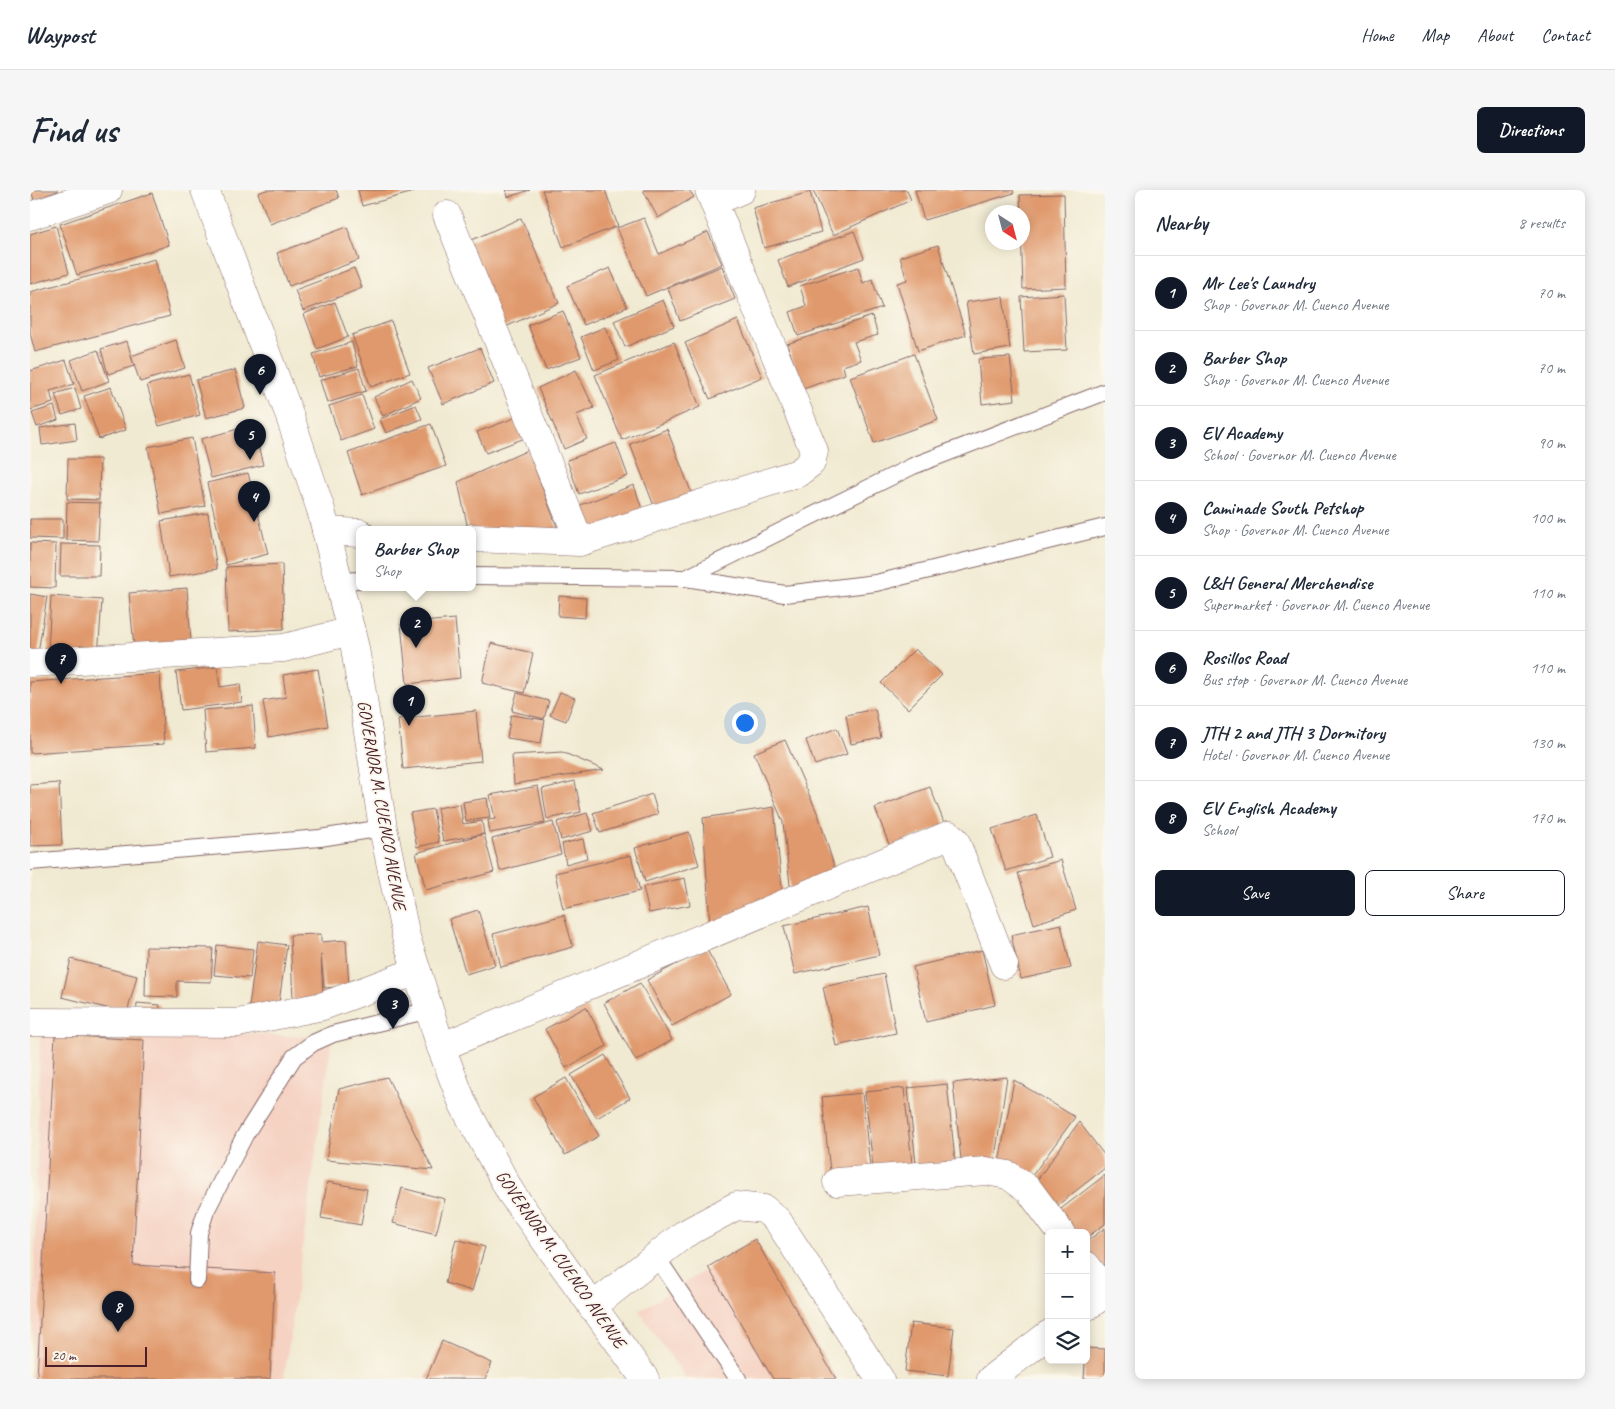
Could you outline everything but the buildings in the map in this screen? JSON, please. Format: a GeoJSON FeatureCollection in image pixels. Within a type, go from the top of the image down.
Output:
{"type":"FeatureCollection","features":[{"type":"Feature","properties":{"kind":"street"},"geometry":{"type":"LineString","coordinates":[[30,216],[108,190]]}},
{"type":"Feature","properties":{"kind":"street","name":"GOVERNOR M. CUENCO AVENUE"},"geometry":{"type":"LineString","coordinates":[[205,190],[288,411],[321,510],[326,531],[350,580],[351,630],[383,828],[406,937],[441,1047],[463,1104],[511,1193],[645,1379]]}},
{"type":"Feature","properties":{"kind":"street"},"geometry":{"type":"LineString","coordinates":[[476,538],[580,542],[798,473],[806,468],[814,457],[814,451],[712,196],[741,190]]}},
{"type":"Feature","properties":{"kind":"street"},"geometry":{"type":"LineString","coordinates":[[447,215],[580,542]]}},
{"type":"Feature","properties":{"kind":"street"},"geometry":{"type":"LineString","coordinates":[[326,531],[356,533]]}},
{"type":"Feature","properties":{"kind":"street"},"geometry":{"type":"LineString","coordinates":[[30,663],[284,648],[351,630]]}},
{"type":"Feature","properties":{"kind":"street"},"geometry":{"type":"LineString","coordinates":[[441,1047],[949,835],[955,840],[1004,965]]}},
{"type":"Feature","properties":{"kind":"street"},"geometry":{"type":"LineString","coordinates":[[30,1022],[238,1023],[323,1006],[417,971]]}},
{"type":"Feature","properties":{"kind":"street"},"geometry":{"type":"LineString","coordinates":[[837,1182],[986,1171],[1008,1175],[1029,1190],[1058,1229]]}},
{"type":"Feature","properties":{"kind":"street"},"geometry":{"type":"LineString","coordinates":[[592,1307],[683,1235],[736,1206],[764,1209],[778,1221],[880,1379]]}},
{"type":"Feature","properties":{"kind":"street"},"geometry":{"type":"LineString","coordinates":[[1090,1270],[1105,1290]]}},
{"type":"Feature","properties":{"kind":"street"},"geometry":{"type":"LineString","coordinates":[[1090,1304],[1105,1294]]}},
{"type":"Feature","properties":{"kind":"street"},"geometry":{"type":"LineString","coordinates":[[991,1379],[1045,1337]]}},
{"type":"Feature","properties":{"kind":"lane"},"geometry":{"type":"LineString","coordinates":[[686,578],[913,466],[1105,392]]}},
{"type":"Feature","properties":{"kind":"lane"},"geometry":{"type":"LineString","coordinates":[[476,576],[686,578],[785,594],[867,584],[1105,527]]}},
{"type":"Feature","properties":{"kind":"lane"},"geometry":{"type":"LineString","coordinates":[[30,862],[320,838],[383,828]]}},
{"type":"Feature","properties":{"kind":"lane"},"geometry":{"type":"LineString","coordinates":[[198,1280],[199,1233],[206,1211],[245,1135],[294,1057],[313,1042],[333,1034],[428,1010]]}},
{"type":"Feature","properties":{"kind":"lane"},"geometry":{"type":"LineString","coordinates":[[656,1256],[738,1379]]}},
{"type":"Feature","properties":{"kind":"shaded area"},"geometry":{"type":"Polygon","coordinates":[[[40,1023],[332,1038],[284,1379],[32,1379],[40,1023]]]}},
{"type":"Feature","properties":{"kind":"shaded area"},"geometry":{"type":"Polygon","coordinates":[[[755,1239],[836,1379],[686,1379],[639,1311],[755,1239]]]}},
{"type":"Feature","properties":{"kind":"place","name":"Rosillos Road"},"geometry":{"type":"Point","coordinates":[260,395]}},
{"type":"Feature","properties":{"kind":"place","name":"L&H General Merchendise"},"geometry":{"type":"Point","coordinates":[250,460]}},
{"type":"Feature","properties":{"kind":"place","name":"Caminade South Petshop"},"geometry":{"type":"Point","coordinates":[254,522]}},
{"type":"Feature","properties":{"kind":"place","name":"Barber Shop"},"geometry":{"type":"Point","coordinates":[416,648]}},
{"type":"Feature","properties":{"kind":"place","name":"JTH 2 and JTH 3 Dormitory"},"geometry":{"type":"Point","coordinates":[61,684]}},
{"type":"Feature","properties":{"kind":"place","name":"Mr Lee's Laundry"},"geometry":{"type":"Point","coordinates":[409,726]}},
{"type":"Feature","properties":{"kind":"place","name":"EV Academy"},"geometry":{"type":"Point","coordinates":[393,1029]}},
{"type":"Feature","properties":{"kind":"place","name":"EV English Academy"},"geometry":{"type":"Point","coordinates":[118,1332]}}]}
